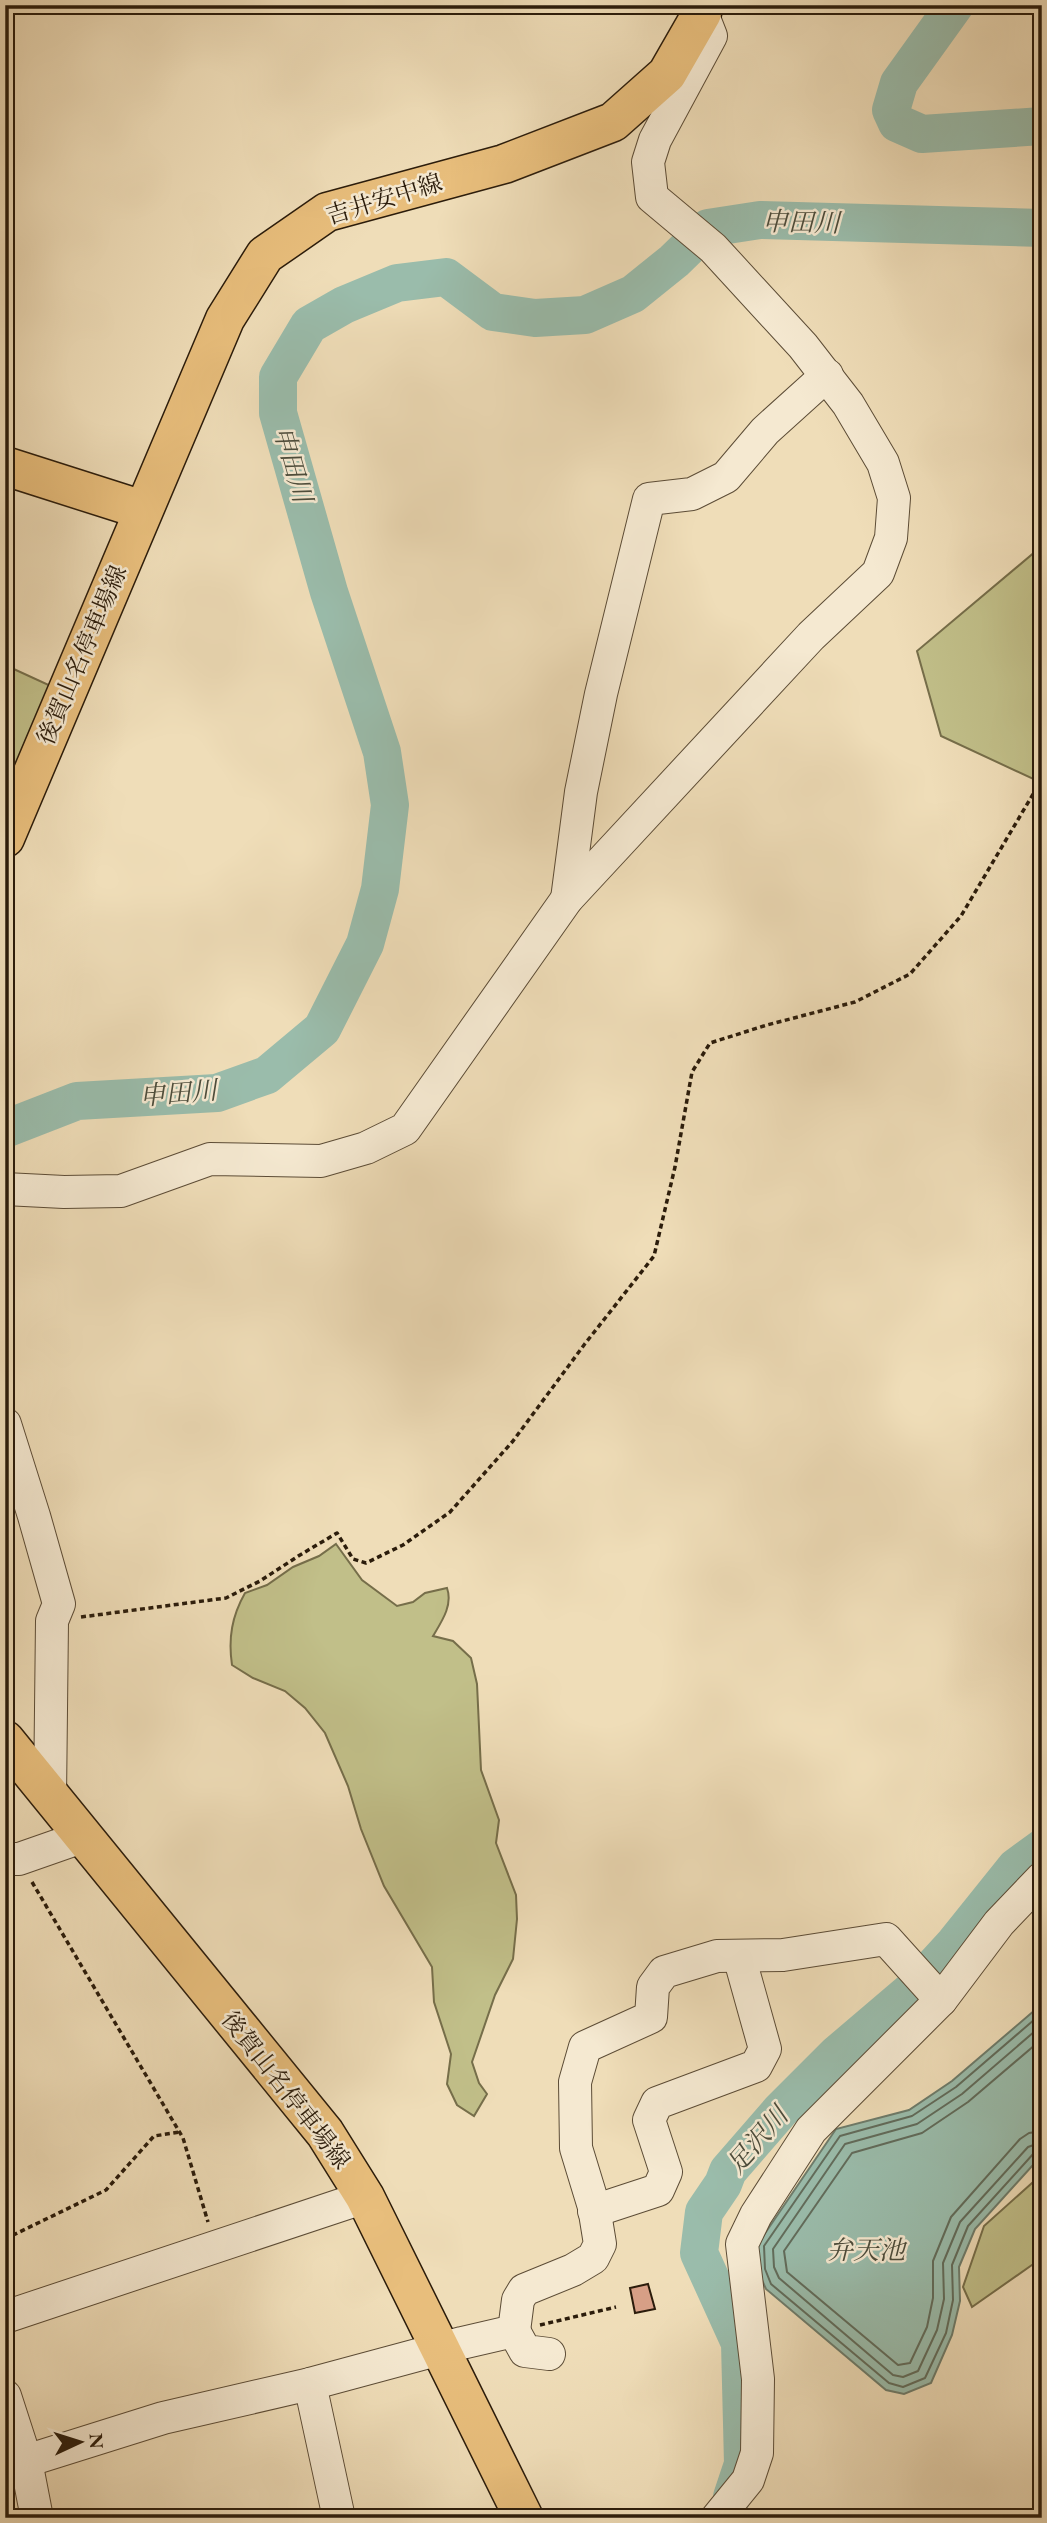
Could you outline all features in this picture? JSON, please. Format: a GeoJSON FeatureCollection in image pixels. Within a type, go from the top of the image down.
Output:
{"type":"FeatureCollection","features":[{"type":"Feature","properties":{"kind":"main road","name":"吉井安中線"},"geometry":{"type":"LineString","coordinates":[[143,510],[225,319],[265,255],[327,212],[504,164],[613,122],[667,74],[702,9]]}},
{"type":"Feature","properties":{"kind":"main road"},"geometry":{"type":"LineString","coordinates":[[5,466],[143,510]]}},
{"type":"Feature","properties":{"kind":"main road","name":"後賀山名停車場線"},"geometry":{"type":"LineString","coordinates":[[5,838],[143,510]]}},
{"type":"Feature","properties":{"kind":"main road","name":"後賀山名停車場線"},"geometry":{"type":"LineString","coordinates":[[5,1740],[325,2133],[365,2197],[524,2518]]}},
{"type":"Feature","properties":{"kind":"street"},"geometry":{"type":"LineString","coordinates":[[5,1189],[121,1191],[210,1159],[321,1161],[366,1148],[405,1129],[567,899],[811,636],[878,573],[891,538],[894,498],[883,463],[848,404],[803,345],[713,248],[652,197],[648,162],[655,140],[711,36],[702,9]]}},
{"type":"Feature","properties":{"kind":"street"},"geometry":{"type":"LineString","coordinates":[[567,899],[588,755],[649,499],[692,494],[726,477],[765,431],[827,375]]}},
{"type":"Feature","properties":{"kind":"street"},"geometry":{"type":"LineString","coordinates":[[5,1424],[59,1604],[52,1621],[50,1798]]}},
{"type":"Feature","properties":{"kind":"street"},"geometry":{"type":"LineString","coordinates":[[12,1859],[82,1836]]}},
{"type":"Feature","properties":{"kind":"street"},"geometry":{"type":"LineString","coordinates":[[717,2518],[748,2480],[757,2453],[758,2379],[742,2245],[756,2215],[811,2130],[942,2000],[999,1923],[1042,1878]]}},
{"type":"Feature","properties":{"kind":"street"},"geometry":{"type":"LineString","coordinates":[[549,2354],[526,2351],[518,2300],[524,2290],[573,2270],[593,2258],[600,2244],[594,2211],[576,2148],[575,2081],[585,2048],[651,2017],[653,1987],[664,1972],[717,1956],[783,1955],[886,1939],[942,2000]]}},
{"type":"Feature","properties":{"kind":"street"},"geometry":{"type":"LineString","coordinates":[[594,2211],[658,2190],[666,2172],[649,2120],[657,2103],[756,2066],[765,2049],[739,1956]]}},
{"type":"Feature","properties":{"kind":"street"},"geometry":{"type":"LineString","coordinates":[[5,2316],[365,2197]]}},
{"type":"Feature","properties":{"kind":"street"},"geometry":{"type":"LineString","coordinates":[[26,2461],[163,2418],[310,2384],[521,2329]]}},
{"type":"Feature","properties":{"kind":"street"},"geometry":{"type":"LineString","coordinates":[[310,2384],[339,2518]]}},
{"type":"Feature","properties":{"kind":"street"},"geometry":{"type":"LineString","coordinates":[[5,2396],[26,2461],[37,2518]]}},
{"type":"Feature","properties":{"kind":"path"},"geometry":{"type":"LineString","coordinates":[[52,1621],[226,1598],[260,1581],[337,1534],[353,1559],[366,1563],[404,1545],[450,1513],[513,1441],[654,1256],[675,1167],[692,1072],[710,1043],[855,1002],[910,974],[961,916],[1042,779]]}},
{"type":"Feature","properties":{"kind":"path"},"geometry":{"type":"LineString","coordinates":[[12,1859],[180,2132],[215,2247]]}},
{"type":"Feature","properties":{"kind":"path"},"geometry":{"type":"LineString","coordinates":[[5,2239],[106,2190],[154,2136],[180,2132]]}},
{"type":"Feature","properties":{"kind":"path"},"geometry":{"type":"LineString","coordinates":[[521,2329],[616,2307]]}},
{"type":"Feature","properties":{"kind":"shaded area"},"geometry":{"type":"Polygon","coordinates":[[[1042,546],[1042,783],[941,736],[917,651],[1042,546]]]}},
{"type":"Feature","properties":{"kind":"shaded area"},"geometry":{"type":"Polygon","coordinates":[[[5,665],[53,687],[5,799],[5,665]]]}},
{"type":"Feature","properties":{"kind":"shaded area"},"geometry":{"type":"Polygon","coordinates":[[[336,1544],[362,1580],[397,1606],[413,1602],[425,1593],[447,1588],[448,1607],[433,1636],[453,1641],[471,1658],[477,1684],[481,1770],[499,1820],[496,1843],[516,1895],[517,1919],[513,1959],[495,1995],[472,2062],[479,2083],[487,2094],[474,2116],[457,2105],[447,2084],[451,2054],[434,2002],[432,1967],[384,1886],[361,1829],[348,1786],[325,1733],[305,1708],[285,1691],[253,1678],[232,1665],[232,1628],[245,1593],[267,1585],[293,1567],[319,1556],[336,1544]]]}},
{"type":"Feature","properties":{"kind":"shaded area"},"geometry":{"type":"Polygon","coordinates":[[[1042,2174],[1042,2264],[1032,2265],[972,2307],[963,2287],[984,2226],[1042,2174]]]}},
{"type":"Feature","properties":{"kind":"water","name":"弁天池"},"geometry":{"type":"Polygon","coordinates":[[[1042,2004],[1042,2155],[975,2229],[959,2267],[960,2301],[952,2335],[931,2383],[904,2394],[886,2390],[766,2289],[758,2271],[757,2245],[836,2129],[909,2110],[952,2081],[1042,2004]]]}},
{"type":"Feature","properties":{"kind":"building"},"geometry":{"type":"Polygon","coordinates":[[[648,2284],[655,2309],[635,2313],[630,2288],[648,2284]]]}},
{"type":"Feature","properties":{"kind":"waterway","name":"申田川"},"geometry":{"type":"LineString","coordinates":[[955,5],[899,83],[891,110],[897,123],[922,134],[1042,126]]}},
{"type":"Feature","properties":{"kind":"waterway","name":"申田川"},"geometry":{"type":"LineString","coordinates":[[5,1129],[77,1101],[217,1093],[267,1075],[322,1029],[365,944],[380,889],[390,805],[382,752],[329,592],[278,413],[278,377],[309,325],[344,305],[397,283],[446,277],[493,312],[535,318],[585,315],[633,294],[674,261],[708,228],[760,220],[1042,228]]}},
{"type":"Feature","properties":{"kind":"waterway","name":"足沢川"},"geometry":{"type":"LineString","coordinates":[[732,2497],[743,2464],[740,2343],[699,2253],[704,2212],[723,2184],[728,2171],[780,2111],[837,2054],[911,1991],[955,1943],[1016,1867],[1042,1848]]}}]}
